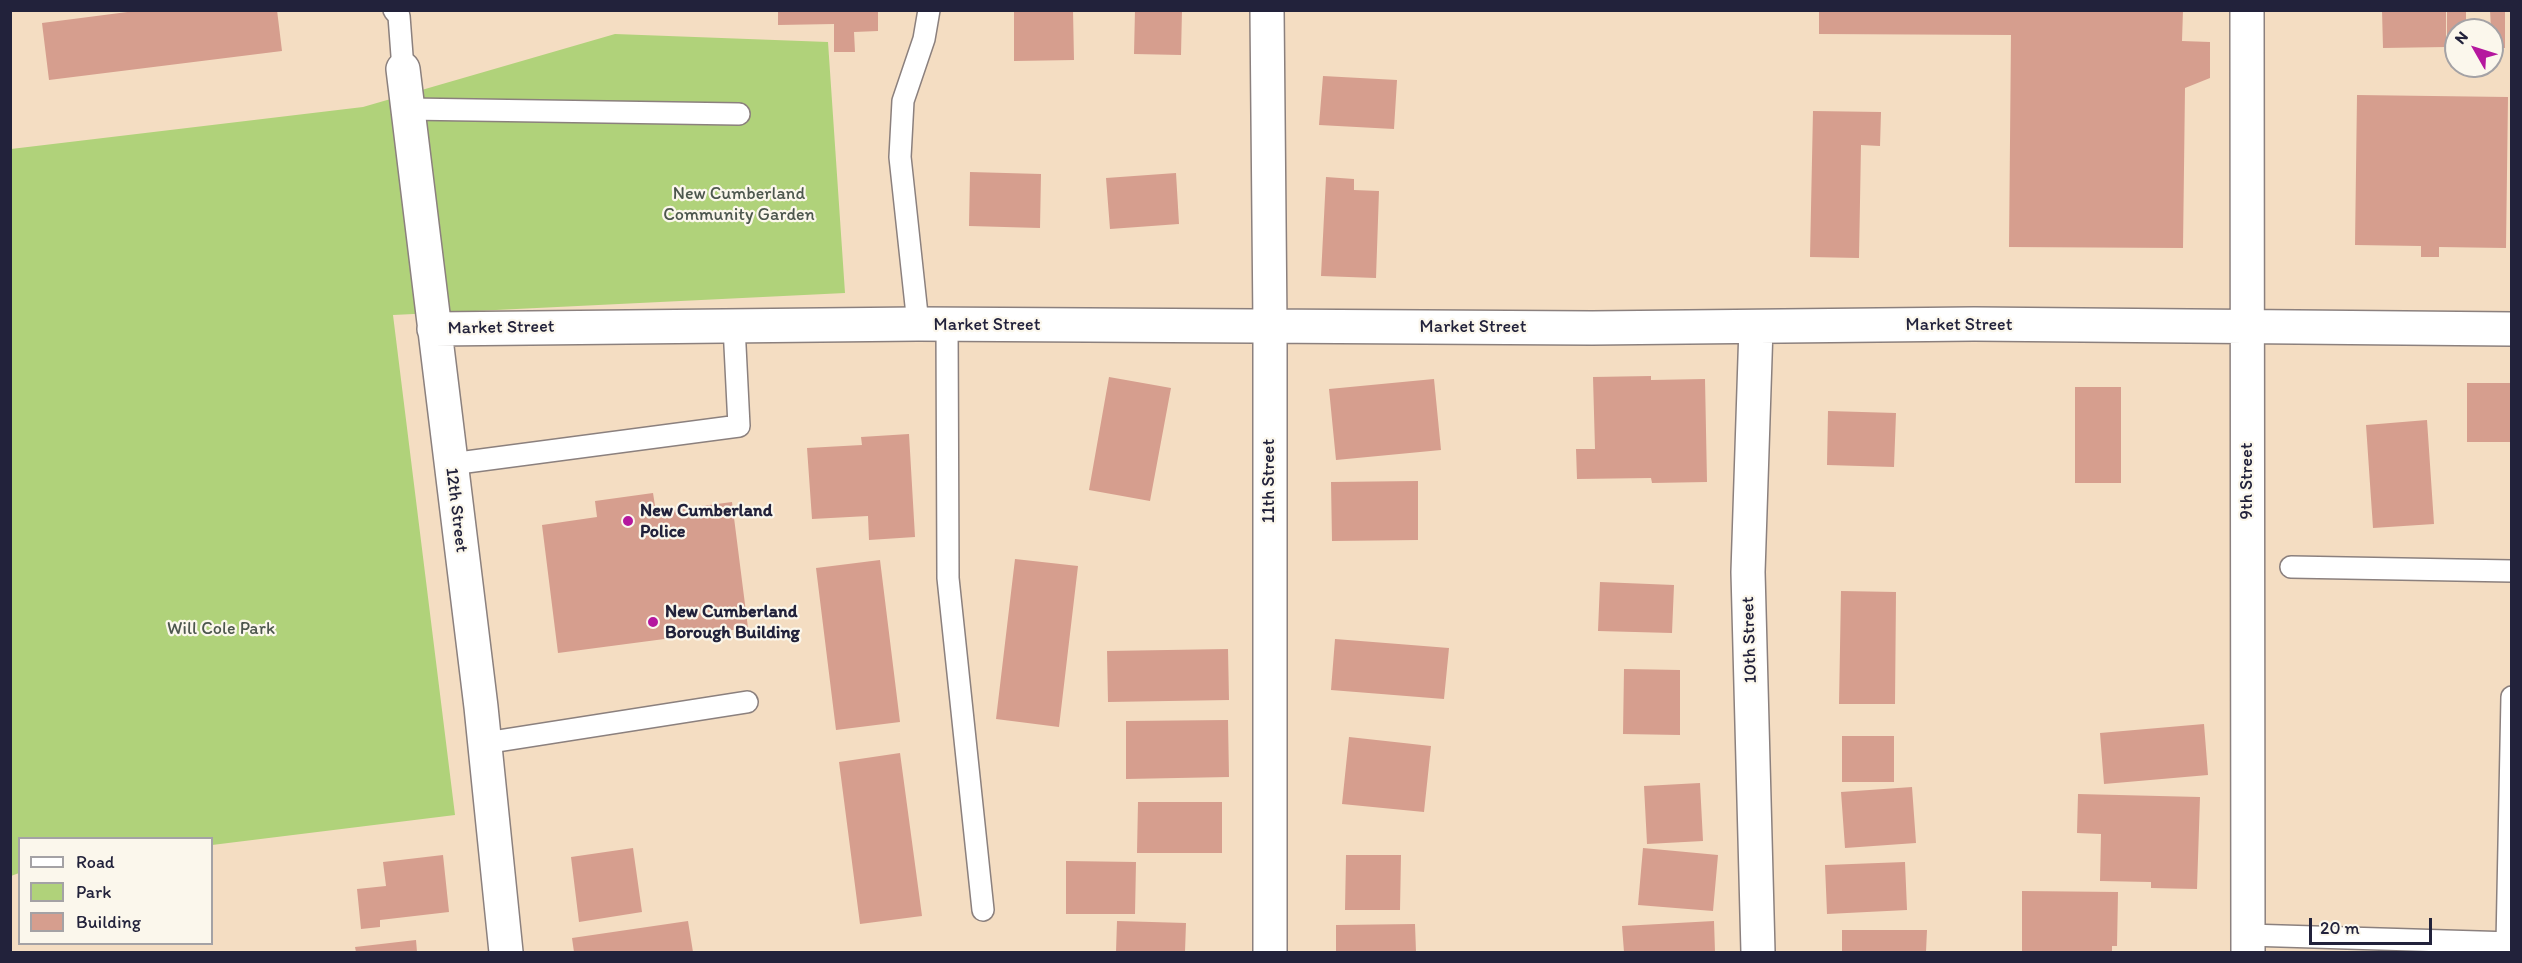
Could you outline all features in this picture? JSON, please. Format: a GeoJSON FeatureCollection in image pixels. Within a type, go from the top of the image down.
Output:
{"type":"FeatureCollection","features":[{"type":"Feature","properties":{"kind":"street","name":"11th Street"},"geometry":{"type":"LineString","coordinates":[[1267,10],[1270,326],[1270,952]]}},
{"type":"Feature","properties":{"kind":"street","name":"9th Street"},"geometry":{"type":"LineString","coordinates":[[2247,10],[2248,944]]}},
{"type":"Feature","properties":{"kind":"street","name":"12th Street"},"geometry":{"type":"LineString","coordinates":[[404,69],[485,743],[506,952]]}},
{"type":"Feature","properties":{"kind":"street","name":"Market Street"},"geometry":{"type":"LineString","coordinates":[[434,329],[933,324],[2246,326],[2511,329]]}},
{"type":"Feature","properties":{"kind":"street","name":"10th Street"},"geometry":{"type":"LineString","coordinates":[[1756,327],[1748,572],[1758,952]]}},
{"type":"Feature","properties":{"kind":"lane"},"geometry":{"type":"LineString","coordinates":[[929,10],[924,39],[903,101],[900,157],[933,324],[948,578],[983,910]]}},
{"type":"Feature","properties":{"kind":"lane"},"geometry":{"type":"LineString","coordinates":[[400,12],[404,69]]}},
{"type":"Feature","properties":{"kind":"lane"},"geometry":{"type":"LineString","coordinates":[[408,109],[739,114]]}},
{"type":"Feature","properties":{"kind":"lane"},"geometry":{"type":"LineString","coordinates":[[451,464],[740,426],[734,326]]}},
{"type":"Feature","properties":{"kind":"lane"},"geometry":{"type":"LineString","coordinates":[[2291,567],[2511,571]]}},
{"type":"Feature","properties":{"kind":"lane"},"geometry":{"type":"LineString","coordinates":[[2248,944],[2509,943],[2511,697]]}},
{"type":"Feature","properties":{"kind":"lane"},"geometry":{"type":"LineString","coordinates":[[485,743],[747,702]]}},
{"type":"Feature","properties":{"kind":"green space","name":"Will Cole Park"},"geometry":{"type":"Polygon","coordinates":[[[615,34],[828,42],[845,293],[393,315],[455,815],[213,845],[213,837],[18,837],[18,873],[11,876],[11,149],[363,107],[615,34]]]}},
{"type":"Feature","properties":{"kind":"building"},"geometry":{"type":"Polygon","coordinates":[[[143,10],[277,10],[282,51],[49,80],[42,23],[143,10]]]}},
{"type":"Feature","properties":{"kind":"building"},"geometry":{"type":"Polygon","coordinates":[[[778,10],[878,10],[878,31],[854,32],[855,52],[834,52],[834,24],[778,25],[778,10]]]}},
{"type":"Feature","properties":{"kind":"building"},"geometry":{"type":"Polygon","coordinates":[[[1014,10],[1073,10],[1074,60],[1014,61],[1014,10]]]}},
{"type":"Feature","properties":{"kind":"building"},"geometry":{"type":"Polygon","coordinates":[[[1135,10],[1182,10],[1181,55],[1134,54],[1135,10]]]}},
{"type":"Feature","properties":{"kind":"building"},"geometry":{"type":"Polygon","coordinates":[[[1819,10],[2183,10],[2182,41],[2210,42],[2210,78],[2185,88],[2183,248],[2009,247],[2011,35],[1819,34],[1819,10]]]}},
{"type":"Feature","properties":{"kind":"building"},"geometry":{"type":"Polygon","coordinates":[[[2382,10],[2446,10],[2444,47],[2383,48],[2382,10]]]}},
{"type":"Feature","properties":{"kind":"building"},"geometry":{"type":"Polygon","coordinates":[[[2447,10],[2466,10],[2466,18],[2447,18],[2447,10]]]}},
{"type":"Feature","properties":{"kind":"building"},"geometry":{"type":"Polygon","coordinates":[[[2490,10],[2505,10],[2505,48],[2504,18],[2490,18],[2490,10]]]}},
{"type":"Feature","properties":{"kind":"building"},"geometry":{"type":"Polygon","coordinates":[[[1323,76],[1397,80],[1394,129],[1319,125],[1323,76]]]}},
{"type":"Feature","properties":{"kind":"building"},"geometry":{"type":"Polygon","coordinates":[[[2357,95],[2508,97],[2506,248],[2439,247],[2439,257],[2421,257],[2421,246],[2355,245],[2357,95]]]}},
{"type":"Feature","properties":{"kind":"building"},"geometry":{"type":"Polygon","coordinates":[[[1813,111],[1881,112],[1880,146],[1861,145],[1859,258],[1810,257],[1813,111]]]}},
{"type":"Feature","properties":{"kind":"building"},"geometry":{"type":"Polygon","coordinates":[[[970,172],[1041,174],[1040,228],[969,226],[970,172]]]}},
{"type":"Feature","properties":{"kind":"building"},"geometry":{"type":"Polygon","coordinates":[[[1176,173],[1179,224],[1110,229],[1106,178],[1176,173]]]}},
{"type":"Feature","properties":{"kind":"building"},"geometry":{"type":"Polygon","coordinates":[[[1326,177],[1354,179],[1354,190],[1379,191],[1376,278],[1321,276],[1326,177]]]}},
{"type":"Feature","properties":{"kind":"building"},"geometry":{"type":"Polygon","coordinates":[[[1651,376],[1651,380],[1705,379],[1707,482],[1652,483],[1651,478],[1577,479],[1576,449],[1595,449],[1593,377],[1651,376]]]}},
{"type":"Feature","properties":{"kind":"building"},"geometry":{"type":"Polygon","coordinates":[[[1109,377],[1171,388],[1150,501],[1089,490],[1109,377]]]}},
{"type":"Feature","properties":{"kind":"building"},"geometry":{"type":"Polygon","coordinates":[[[1434,379],[1441,450],[1336,460],[1329,389],[1434,379]]]}},
{"type":"Feature","properties":{"kind":"building"},"geometry":{"type":"Polygon","coordinates":[[[2467,383],[2512,383],[2512,442],[2467,442],[2467,383]]]}},
{"type":"Feature","properties":{"kind":"building"},"geometry":{"type":"Polygon","coordinates":[[[2075,387],[2121,387],[2121,483],[2075,483],[2075,387]]]}},
{"type":"Feature","properties":{"kind":"building"},"geometry":{"type":"Polygon","coordinates":[[[1828,411],[1896,413],[1894,467],[1827,465],[1828,411]]]}},
{"type":"Feature","properties":{"kind":"building"},"geometry":{"type":"Polygon","coordinates":[[[2427,420],[2434,524],[2373,528],[2366,425],[2427,420]]]}},
{"type":"Feature","properties":{"kind":"building"},"geometry":{"type":"Polygon","coordinates":[[[909,434],[915,537],[869,540],[868,516],[812,519],[807,448],[862,445],[861,437],[909,434]]]}},
{"type":"Feature","properties":{"kind":"building"},"geometry":{"type":"Polygon","coordinates":[[[1418,481],[1418,540],[1332,541],[1331,482],[1418,481]]]}},
{"type":"Feature","properties":{"kind":"building"},"geometry":{"type":"Polygon","coordinates":[[[653,493],[656,512],[732,502],[748,628],[558,653],[542,525],[597,517],[595,501],[653,493]]]}},
{"type":"Feature","properties":{"kind":"building"},"geometry":{"type":"Polygon","coordinates":[[[1015,559],[1078,566],[1059,727],[996,719],[1015,559]]]}},
{"type":"Feature","properties":{"kind":"building"},"geometry":{"type":"Polygon","coordinates":[[[880,560],[900,722],[836,730],[816,568],[880,560]]]}},
{"type":"Feature","properties":{"kind":"building"},"geometry":{"type":"Polygon","coordinates":[[[1600,582],[1674,585],[1672,633],[1598,631],[1600,582]]]}},
{"type":"Feature","properties":{"kind":"building"},"geometry":{"type":"Polygon","coordinates":[[[1841,591],[1896,592],[1895,704],[1839,704],[1841,591]]]}},
{"type":"Feature","properties":{"kind":"building"},"geometry":{"type":"Polygon","coordinates":[[[1335,639],[1449,648],[1444,699],[1331,690],[1335,639]]]}},
{"type":"Feature","properties":{"kind":"building"},"geometry":{"type":"Polygon","coordinates":[[[1228,649],[1229,700],[1108,702],[1107,651],[1228,649]]]}},
{"type":"Feature","properties":{"kind":"building"},"geometry":{"type":"Polygon","coordinates":[[[1624,669],[1680,670],[1680,735],[1623,734],[1624,669]]]}},
{"type":"Feature","properties":{"kind":"building"},"geometry":{"type":"Polygon","coordinates":[[[1228,720],[1229,777],[1126,779],[1126,721],[1228,720]]]}},
{"type":"Feature","properties":{"kind":"building"},"geometry":{"type":"Polygon","coordinates":[[[2204,724],[2208,775],[2104,784],[2100,733],[2204,724]]]}},
{"type":"Feature","properties":{"kind":"building"},"geometry":{"type":"Polygon","coordinates":[[[1842,736],[1894,736],[1894,782],[1842,782],[1842,736]]]}},
{"type":"Feature","properties":{"kind":"building"},"geometry":{"type":"Polygon","coordinates":[[[1349,737],[1431,746],[1424,812],[1342,804],[1349,737]]]}},
{"type":"Feature","properties":{"kind":"building"},"geometry":{"type":"Polygon","coordinates":[[[900,753],[922,916],[860,924],[839,762],[900,753]]]}},
{"type":"Feature","properties":{"kind":"building"},"geometry":{"type":"Polygon","coordinates":[[[1700,783],[1703,841],[1647,844],[1644,786],[1700,783]]]}},
{"type":"Feature","properties":{"kind":"building"},"geometry":{"type":"Polygon","coordinates":[[[1912,787],[1916,843],[1845,848],[1841,792],[1912,787]]]}},
{"type":"Feature","properties":{"kind":"building"},"geometry":{"type":"Polygon","coordinates":[[[2078,794],[2200,797],[2197,889],[2151,888],[2151,882],[2100,881],[2101,834],[2077,833],[2078,794]]]}},
{"type":"Feature","properties":{"kind":"building"},"geometry":{"type":"Polygon","coordinates":[[[1138,802],[1222,802],[1222,853],[1137,853],[1138,802]]]}},
{"type":"Feature","properties":{"kind":"building"},"geometry":{"type":"Polygon","coordinates":[[[633,848],[642,912],[579,922],[571,857],[633,848]]]}},
{"type":"Feature","properties":{"kind":"building"},"geometry":{"type":"Polygon","coordinates":[[[1643,848],[1718,855],[1713,911],[1638,905],[1643,848]]]}},
{"type":"Feature","properties":{"kind":"building"},"geometry":{"type":"Polygon","coordinates":[[[443,855],[449,912],[380,920],[380,927],[361,929],[357,889],[386,886],[383,862],[443,855]]]}},
{"type":"Feature","properties":{"kind":"building"},"geometry":{"type":"Polygon","coordinates":[[[1346,855],[1401,855],[1400,910],[1345,910],[1346,855]]]}},
{"type":"Feature","properties":{"kind":"building"},"geometry":{"type":"Polygon","coordinates":[[[1066,861],[1136,862],[1135,914],[1066,914],[1066,861]]]}},
{"type":"Feature","properties":{"kind":"building"},"geometry":{"type":"Polygon","coordinates":[[[1905,862],[1907,910],[1827,914],[1825,865],[1905,862]]]}},
{"type":"Feature","properties":{"kind":"building"},"geometry":{"type":"Polygon","coordinates":[[[2022,891],[2118,892],[2117,946],[2112,946],[2112,952],[2022,952],[2022,891]]]}},
{"type":"Feature","properties":{"kind":"building"},"geometry":{"type":"Polygon","coordinates":[[[688,921],[693,952],[574,952],[572,938],[688,921]]]}},
{"type":"Feature","properties":{"kind":"building"},"geometry":{"type":"Polygon","coordinates":[[[1117,921],[1186,923],[1185,952],[1116,952],[1117,921]]]}},
{"type":"Feature","properties":{"kind":"building"},"geometry":{"type":"Polygon","coordinates":[[[1714,921],[1715,952],[1624,952],[1622,926],[1714,921]]]}},
{"type":"Feature","properties":{"kind":"building"},"geometry":{"type":"Polygon","coordinates":[[[1415,924],[1416,952],[1336,952],[1336,925],[1415,924]]]}},
{"type":"Feature","properties":{"kind":"building"},"geometry":{"type":"Polygon","coordinates":[[[1842,930],[1927,930],[1926,952],[1842,952],[1842,930]]]}},
{"type":"Feature","properties":{"kind":"building"},"geometry":{"type":"Polygon","coordinates":[[[416,940],[417,952],[356,952],[355,947],[416,940]]]}},
{"type":"Feature","properties":{"kind":"place","name":"New Cumberland Police"},"geometry":{"type":"Point","coordinates":[628,521]}},
{"type":"Feature","properties":{"kind":"place","name":"New Cumberland Borough Building"},"geometry":{"type":"Point","coordinates":[653,622]}},
{"type":"Feature","properties":{"kind":"park label","name":"New Cumberland Community Garden"},"geometry":{"type":"Point","coordinates":[739,204]}}]}
